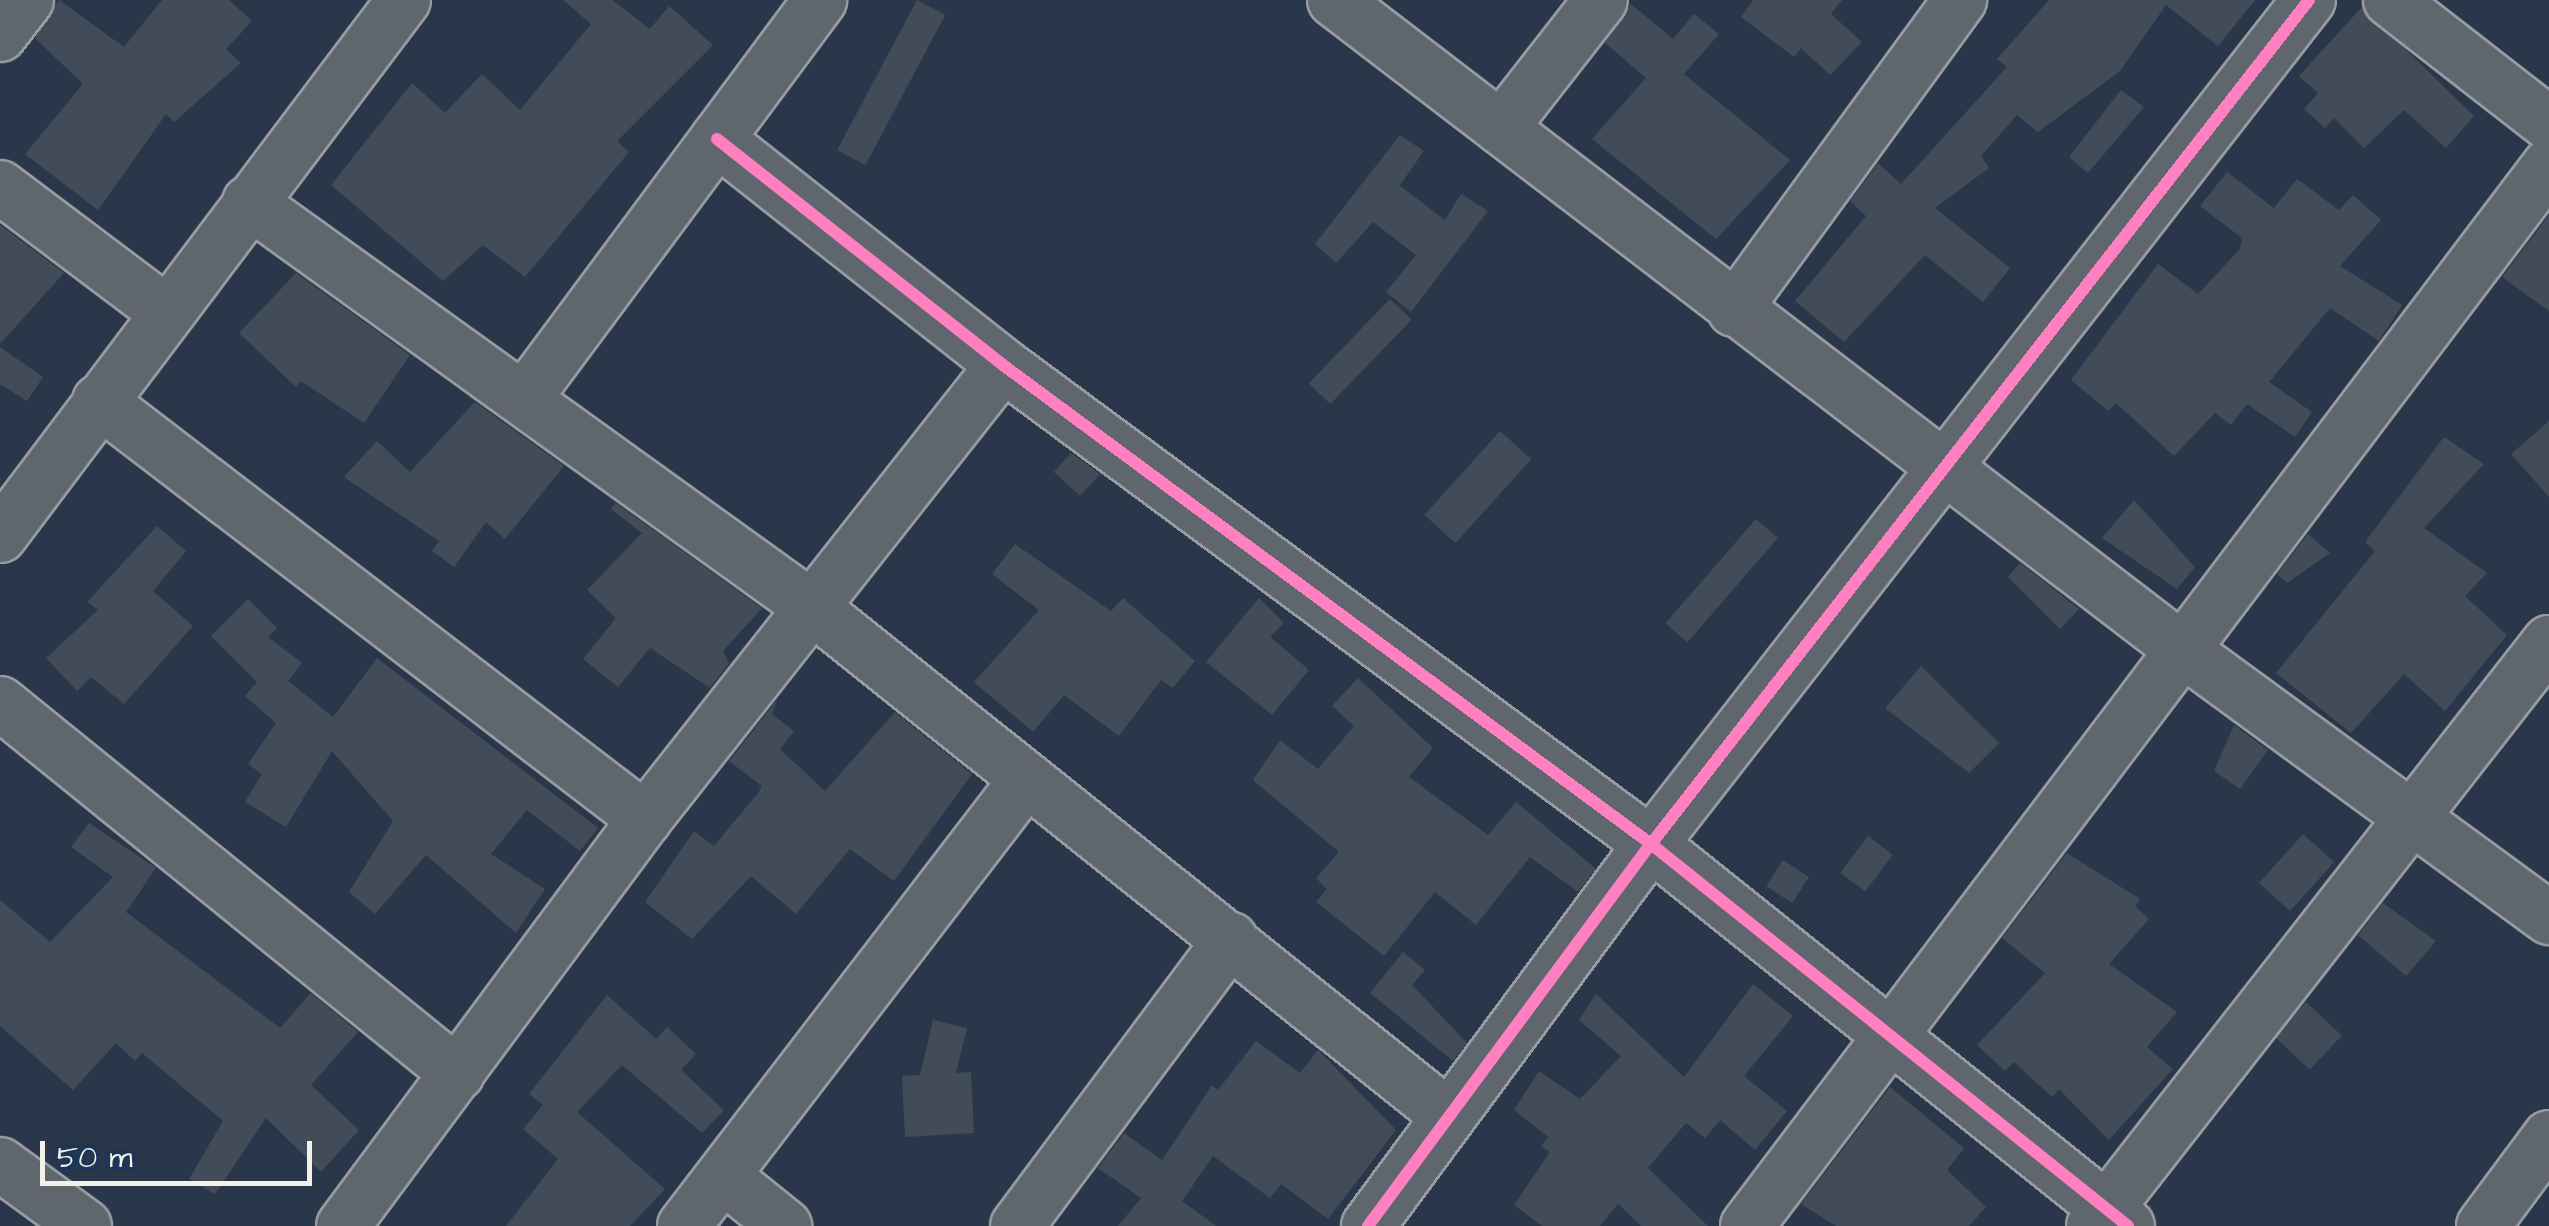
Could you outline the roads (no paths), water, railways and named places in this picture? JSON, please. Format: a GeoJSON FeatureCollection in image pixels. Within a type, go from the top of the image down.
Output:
{"type":"FeatureCollection","features":[{"type":"Feature","properties":{"kind":"street"},"geometry":{"type":"LineString","coordinates":[[0,35],[27,0]]}},
{"type":"Feature","properties":{"kind":"street"},"geometry":{"type":"LineString","coordinates":[[0,536],[404,0]]}},
{"type":"Feature","properties":{"kind":"street"},"geometry":{"type":"LineString","coordinates":[[524,399],[820,0]]}},
{"type":"Feature","properties":{"kind":"street"},"geometry":{"type":"LineString","coordinates":[[1334,0],[2179,648],[2549,918]]}},
{"type":"Feature","properties":{"kind":"street"},"geometry":{"type":"LineString","coordinates":[[1501,128],[1601,0]]}},
{"type":"Feature","properties":{"kind":"street"},"geometry":{"type":"LineString","coordinates":[[1734,310],[1960,0]]}},
{"type":"Feature","properties":{"kind":"street"},"geometry":{"type":"LineString","coordinates":[[1368,1226],[1446,1114],[1651,844],[2309,0]]}},
{"type":"Feature","properties":{"kind":"street"},"geometry":{"type":"LineString","coordinates":[[2390,0],[2549,124]]}},
{"type":"Feature","properties":{"kind":"street"},"geometry":{"type":"LineString","coordinates":[[717,138],[1002,365],[1651,844],[2109,1220],[2549,642]]}},
{"type":"Feature","properties":{"kind":"street"},"geometry":{"type":"LineString","coordinates":[[1747,1226],[1892,1042],[2179,648],[2549,166]]}},
{"type":"Feature","properties":{"kind":"street"},"geometry":{"type":"LineString","coordinates":[[0,187],[166,312]]}},
{"type":"Feature","properties":{"kind":"street"},"geometry":{"type":"LineString","coordinates":[[249,202],[810,606],[1446,1114]]}},
{"type":"Feature","properties":{"kind":"street"},"geometry":{"type":"LineString","coordinates":[[343,1226],[645,819],[1002,365]]}},
{"type":"Feature","properties":{"kind":"street"},"geometry":{"type":"LineString","coordinates":[[100,401],[645,819]]}},
{"type":"Feature","properties":{"kind":"street"},"geometry":{"type":"LineString","coordinates":[[0,702],[458,1074]]}},
{"type":"Feature","properties":{"kind":"street"},"geometry":{"type":"LineString","coordinates":[[684,1226],[1026,780]]}},
{"type":"Feature","properties":{"kind":"street"},"geometry":{"type":"LineString","coordinates":[[1017,1226],[1231,939]]}},
{"type":"Feature","properties":{"kind":"street"},"geometry":{"type":"LineString","coordinates":[[2483,1226],[2549,1137]]}},
{"type":"Feature","properties":{"kind":"street"},"geometry":{"type":"LineString","coordinates":[[0,1164],[85,1226]]}},
{"type":"Feature","properties":{"kind":"street"},"geometry":{"type":"LineString","coordinates":[[723,1176],[786,1226]]}}]}
